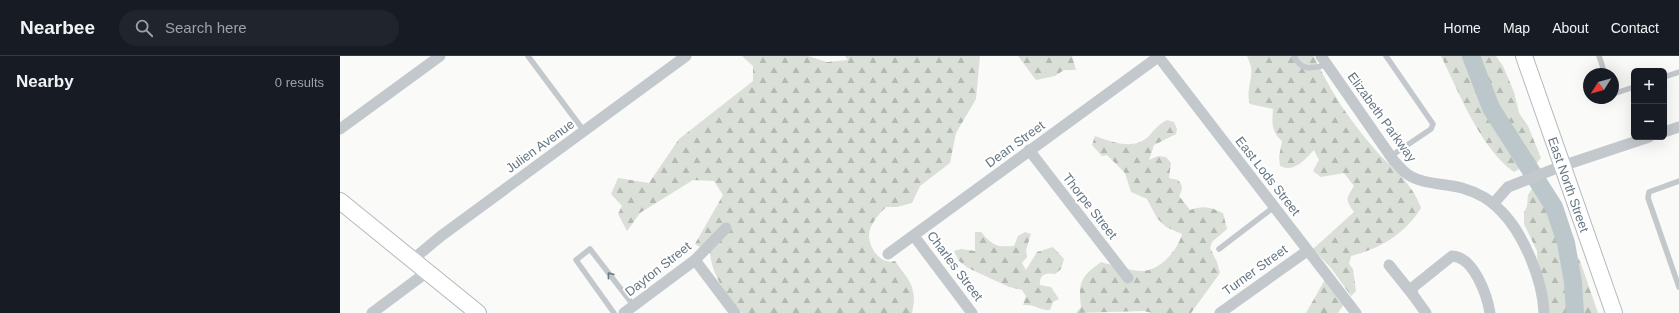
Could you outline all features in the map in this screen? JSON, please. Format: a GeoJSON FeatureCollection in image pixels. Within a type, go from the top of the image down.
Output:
{"type":"FeatureCollection","features":[{"type":"Feature","properties":{"kind":"street"},"geometry":{"type":"LineString","coordinates":[[340,129],[440,56]]}},
{"type":"Feature","properties":{"kind":"street","name":"Julien Avenue"},"geometry":{"type":"LineString","coordinates":[[411,261],[441,236],[686,56]]}},
{"type":"Feature","properties":{"kind":"street","name":"Dean Street"},"geometry":{"type":"LineString","coordinates":[[888,254],[1158,56]]}},
{"type":"Feature","properties":{"kind":"street","name":"East Lods Street"},"geometry":{"type":"LineString","coordinates":[[1158,56],[1356,313]]}},
{"type":"Feature","properties":{"kind":"street","name":"East North Street"},"geometry":{"type":"LineString","coordinates":[[1524,56],[1556,169],[1614,313]]}},
{"type":"Feature","properties":{"kind":"street","name":"Elizabeth Parkway"},"geometry":{"type":"LineString","coordinates":[[1324,61],[1391,156],[1407,174],[1427,182],[1462,188],[1493,204],[1502,212],[1524,245],[1539,282],[1544,313]]}},
{"type":"Feature","properties":{"kind":"street"},"geometry":{"type":"LineString","coordinates":[[1667,131],[1679,127]]}},
{"type":"Feature","properties":{"kind":"street"},"geometry":{"type":"LineString","coordinates":[[1493,204],[1508,187],[1640,140]]}},
{"type":"Feature","properties":{"kind":"street","name":"Thorpe Street"},"geometry":{"type":"LineString","coordinates":[[1029,150],[1128,278]]}},
{"type":"Feature","properties":{"kind":"street"},"geometry":{"type":"LineString","coordinates":[[340,202],[411,261],[478,313]]}},
{"type":"Feature","properties":{"kind":"street","name":"Dayton Street"},"geometry":{"type":"LineString","coordinates":[[624,313],[695,260],[726,228]]}},
{"type":"Feature","properties":{"kind":"street","name":"Charles Street"},"geometry":{"type":"LineString","coordinates":[[914,236],[972,313]]}},
{"type":"Feature","properties":{"kind":"street","name":"Turner Street"},"geometry":{"type":"LineString","coordinates":[[1220,313],[1307,250]]}},
{"type":"Feature","properties":{"kind":"street"},"geometry":{"type":"LineString","coordinates":[[1413,295],[1412,288],[1452,256],[1456,256],[1470,267],[1482,283],[1490,313]]}},
{"type":"Feature","properties":{"kind":"street"},"geometry":{"type":"LineString","coordinates":[[695,260],[735,313]]}},
{"type":"Feature","properties":{"kind":"street"},"geometry":{"type":"LineString","coordinates":[[1389,265],[1426,313]]}},
{"type":"Feature","properties":{"kind":"street"},"geometry":{"type":"LineString","coordinates":[[372,313],[427,272]]}},
{"type":"Feature","properties":{"kind":"lane"},"geometry":{"type":"LineString","coordinates":[[528,56],[584,131]]}},
{"type":"Feature","properties":{"kind":"lane"},"geometry":{"type":"LineString","coordinates":[[1294,56],[1296,61],[1307,68],[1324,61]]}},
{"type":"Feature","properties":{"kind":"lane"},"geometry":{"type":"LineString","coordinates":[[1386,56],[1434,124],[1431,129],[1391,156]]}},
{"type":"Feature","properties":{"kind":"lane"},"geometry":{"type":"LineString","coordinates":[[1599,56],[1604,68]]}},
{"type":"Feature","properties":{"kind":"lane"},"geometry":{"type":"LineString","coordinates":[[1667,76],[1679,72]]}},
{"type":"Feature","properties":{"kind":"lane"},"geometry":{"type":"LineString","coordinates":[[1619,92],[1631,88]]}},
{"type":"Feature","properties":{"kind":"lane"},"geometry":{"type":"LineString","coordinates":[[1679,181],[1649,192],[1648,198],[1679,288]]}},
{"type":"Feature","properties":{"kind":"lane"},"geometry":{"type":"LineString","coordinates":[[1219,250],[1274,207]]}},
{"type":"Feature","properties":{"kind":"lane"},"geometry":{"type":"LineString","coordinates":[[614,313],[576,260],[590,250],[634,306]]}},
{"type":"Feature","properties":{"kind":"green space"},"geometry":{"type":"Polygon","coordinates":[[[742,56],[808,56],[827,62],[848,60],[845,56],[980,56],[976,99],[956,133],[950,163],[920,186],[912,203],[897,207],[886,207],[877,217],[870,229],[869,237],[874,251],[881,259],[890,262],[895,261],[911,285],[914,297],[912,313],[742,313],[726,293],[717,278],[710,253],[695,244],[723,195],[714,181],[693,180],[640,213],[627,231],[618,214],[622,206],[611,194],[618,178],[649,183],[679,139],[753,81],[753,66],[742,56]]]}},
{"type":"Feature","properties":{"kind":"green space"},"geometry":{"type":"Polygon","coordinates":[[[1018,56],[1072,56],[1076,70],[1064,70],[1055,76],[1036,80],[1018,56]]]}},
{"type":"Feature","properties":{"kind":"green space"},"geometry":{"type":"Polygon","coordinates":[[[1247,56],[1314,56],[1326,80],[1347,114],[1372,146],[1406,182],[1417,198],[1421,208],[1408,225],[1391,239],[1382,244],[1351,256],[1349,264],[1353,269],[1356,291],[1351,296],[1331,268],[1313,249],[1354,212],[1349,204],[1348,197],[1354,186],[1344,173],[1321,177],[1313,171],[1319,160],[1314,150],[1303,161],[1295,166],[1285,168],[1280,166],[1279,157],[1282,141],[1278,138],[1274,130],[1273,109],[1250,104],[1249,92],[1251,70],[1247,56]]]}},
{"type":"Feature","properties":{"kind":"green space"},"geometry":{"type":"Polygon","coordinates":[[[1441,56],[1466,56],[1491,120],[1519,169],[1514,172],[1502,162],[1491,149],[1463,102],[1441,56]]]}},
{"type":"Feature","properties":{"kind":"green space"},"geometry":{"type":"Polygon","coordinates":[[[1476,56],[1496,56],[1503,66],[1514,92],[1519,113],[1528,126],[1541,158],[1535,165],[1497,111],[1488,94],[1476,56]]]}},
{"type":"Feature","properties":{"kind":"green space"},"geometry":{"type":"Polygon","coordinates":[[[1167,120],[1174,122],[1177,129],[1176,134],[1154,145],[1149,160],[1158,156],[1166,157],[1171,163],[1169,178],[1180,182],[1182,188],[1179,196],[1190,210],[1207,207],[1223,213],[1227,229],[1212,242],[1210,248],[1217,262],[1220,273],[1191,313],[1152,313],[1144,311],[1076,313],[1081,307],[1080,291],[1082,280],[1101,262],[1122,268],[1144,271],[1163,262],[1173,252],[1180,240],[1182,234],[1166,227],[1157,218],[1147,199],[1131,192],[1125,173],[1107,155],[1102,156],[1092,145],[1095,136],[1108,141],[1123,144],[1143,141],[1159,125],[1167,120]]]}},
{"type":"Feature","properties":{"kind":"green space"},"geometry":{"type":"Polygon","coordinates":[[[1532,189],[1537,192],[1550,207],[1564,251],[1570,313],[1544,313],[1538,280],[1537,251],[1524,224],[1524,213],[1527,206],[1528,195],[1532,189]]]}},
{"type":"Feature","properties":{"kind":"green space"},"geometry":{"type":"Polygon","coordinates":[[[975,232],[981,232],[992,243],[999,246],[1014,246],[1018,236],[1025,232],[1031,234],[1026,250],[1027,257],[1022,263],[1026,270],[1037,252],[1053,247],[1064,259],[1061,269],[1055,274],[1048,273],[1043,275],[1040,282],[1040,285],[1051,287],[1059,299],[1053,302],[1050,310],[1031,305],[1023,305],[1026,296],[1022,290],[1009,287],[968,268],[959,261],[954,251],[961,249],[975,251],[975,232]]]}},
{"type":"Feature","properties":{"kind":"green space"},"geometry":{"type":"Polygon","coordinates":[[[1579,258],[1598,313],[1582,313],[1580,281],[1576,264],[1579,258]]]}},
{"type":"Feature","properties":{"kind":"green space"},"geometry":{"type":"Polygon","coordinates":[[[1327,276],[1346,301],[1338,313],[1306,313],[1327,276]]]}},
{"type":"Feature","properties":{"kind":"waterway"},"geometry":{"type":"LineString","coordinates":[[1471,56],[1491,108],[1554,207],[1566,243],[1573,282],[1575,313]]}}]}
